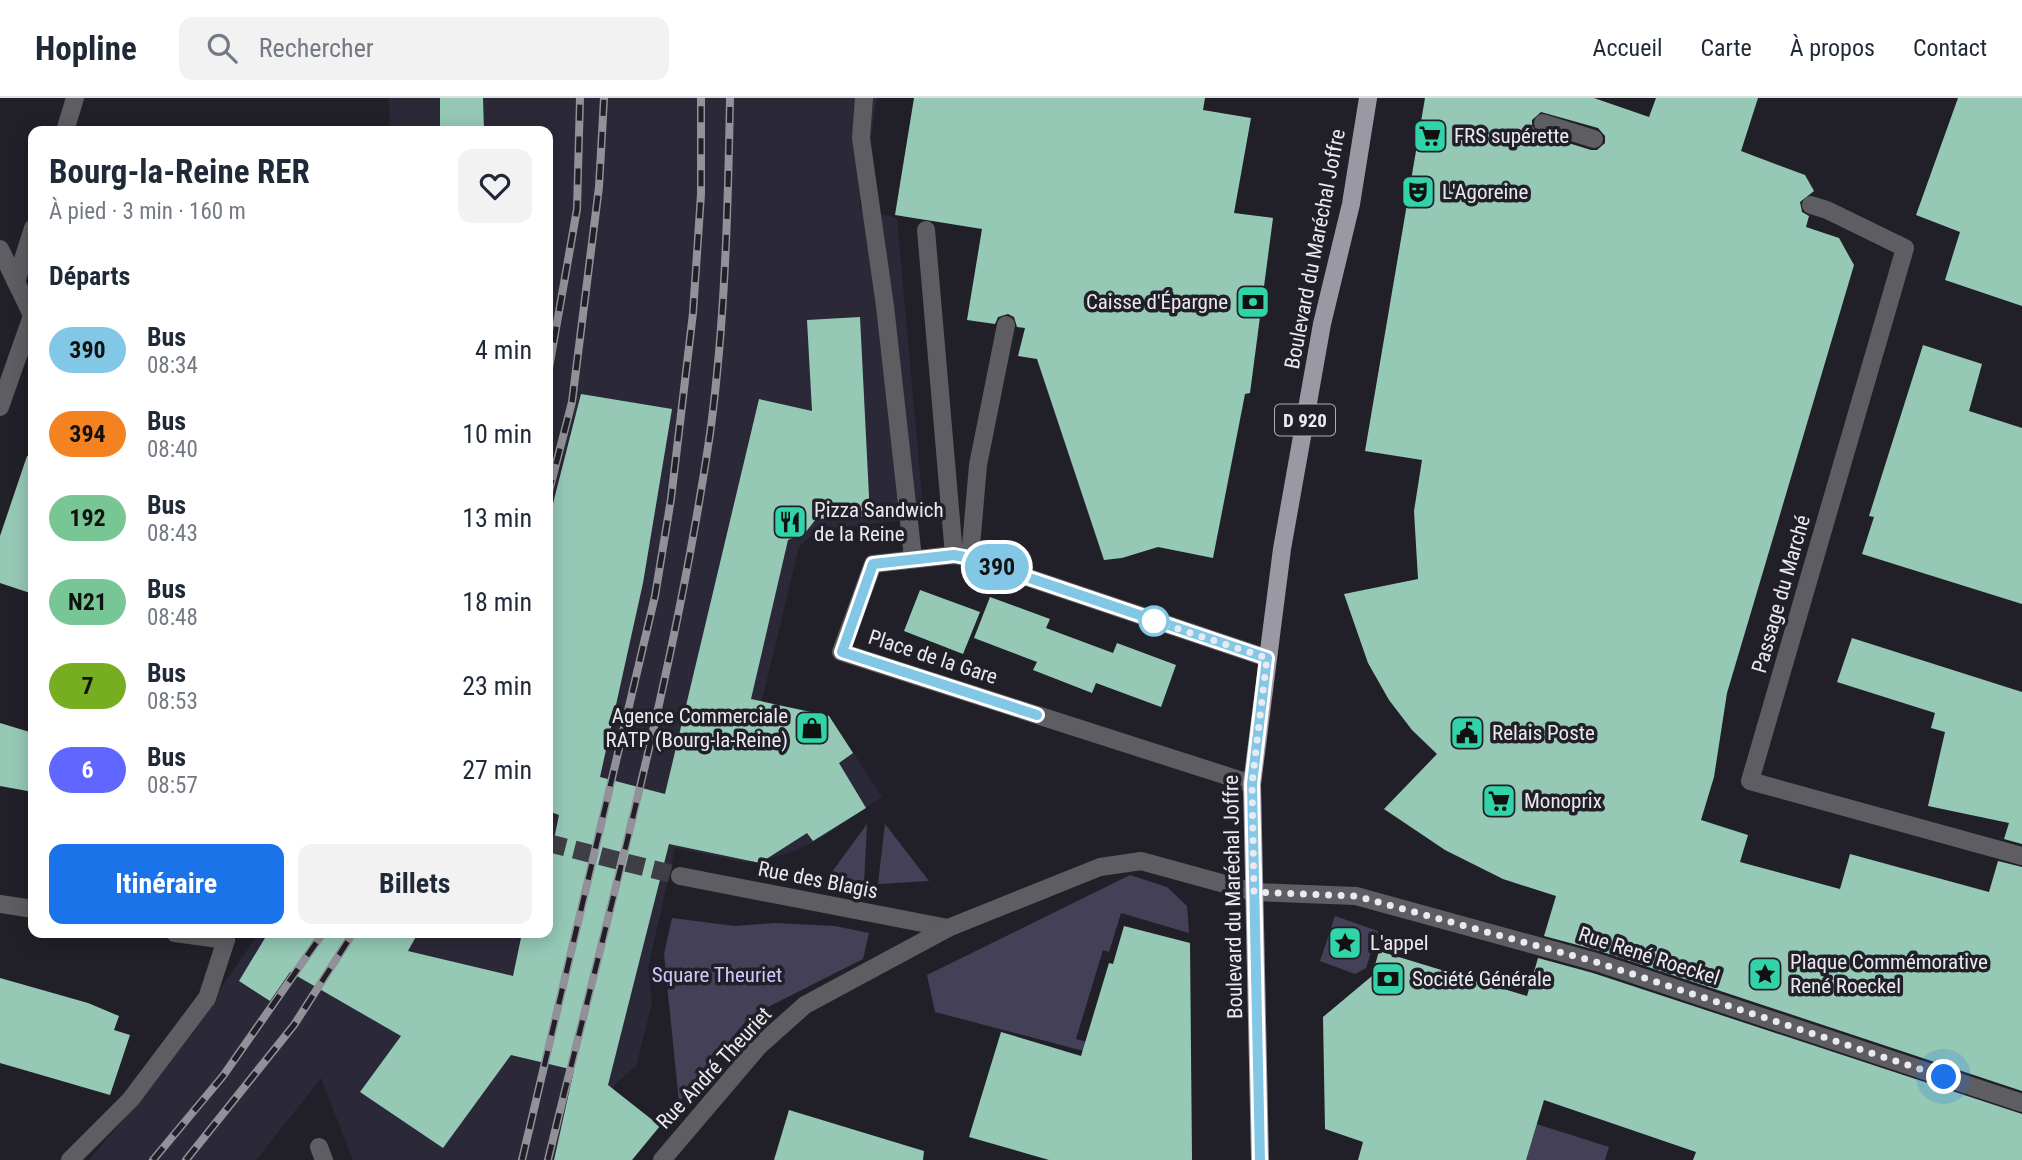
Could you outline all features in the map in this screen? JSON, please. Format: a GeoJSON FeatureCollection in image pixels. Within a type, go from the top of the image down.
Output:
{"type":"FeatureCollection","features":[{"type":"Feature","properties":{"kind":"main road","name":"Boulevard du Maréchal Joffre"},"geometry":{"type":"LineString","coordinates":[[1260,1160],[1252,784],[1282,549],[1317,349],[1351,204],[1368,98]]}},
{"type":"Feature","properties":{"kind":"street"},"geometry":{"type":"LineString","coordinates":[[67,126],[75,98]]}},
{"type":"Feature","properties":{"kind":"street"},"geometry":{"type":"LineString","coordinates":[[864,98],[861,138],[886,306],[914,558]]}},
{"type":"Feature","properties":{"kind":"street"},"geometry":{"type":"LineString","coordinates":[[1543,123],[1594,139]]}},
{"type":"Feature","properties":{"kind":"street","name":"Passage du Marché"},"geometry":{"type":"LineString","coordinates":[[1811,205],[1905,248],[1750,781],[2022,856]]}},
{"type":"Feature","properties":{"kind":"street"},"geometry":{"type":"LineString","coordinates":[[926,230],[962,556]]}},
{"type":"Feature","properties":{"kind":"street"},"geometry":{"type":"LineString","coordinates":[[16,282],[28,244]]}},
{"type":"Feature","properties":{"kind":"street"},"geometry":{"type":"LineString","coordinates":[[0,248],[28,307]]}},
{"type":"Feature","properties":{"kind":"street"},"geometry":{"type":"LineString","coordinates":[[962,556],[1006,325]]}},
{"type":"Feature","properties":{"kind":"street"},"geometry":{"type":"LineString","coordinates":[[0,408],[28,331]]}},
{"type":"Feature","properties":{"kind":"street","name":"Place de la Gare"},"geometry":{"type":"LineString","coordinates":[[1252,784],[842,652],[873,564],[914,558],[962,556],[1267,658]]}},
{"type":"Feature","properties":{"kind":"street"},"geometry":{"type":"LineString","coordinates":[[948,928],[1100,867],[1141,862],[1254,892]]}},
{"type":"Feature","properties":{"kind":"street","name":"Rue des Blagis"},"geometry":{"type":"LineString","coordinates":[[680,876],[948,928]]}},
{"type":"Feature","properties":{"kind":"street","name":"Rue René Roeckel"},"geometry":{"type":"LineString","coordinates":[[1254,892],[1356,896],[1583,958],[2022,1103]]}},
{"type":"Feature","properties":{"kind":"street"},"geometry":{"type":"LineString","coordinates":[[0,904],[28,908]]}},
{"type":"Feature","properties":{"kind":"street","name":"Rue André Theuriet"},"geometry":{"type":"LineString","coordinates":[[662,1160],[759,1046],[805,1005],[948,928]]}},
{"type":"Feature","properties":{"kind":"street"},"geometry":{"type":"LineString","coordinates":[[70,1160],[131,1099],[207,998],[225,938]]}},
{"type":"Feature","properties":{"kind":"shaded area"},"geometry":{"type":"Polygon","coordinates":[[[389,98],[877,98],[859,208],[897,218],[924,518],[817,530],[799,547],[746,766],[777,773],[792,707],[829,715],[882,797],[826,835],[798,850],[772,858],[744,862],[675,848],[648,968],[652,1002],[636,1066],[615,1084],[594,1160],[353,1160],[321,1078],[256,1160],[89,1160],[157,1080],[256,938],[553,938],[553,126],[390,126],[389,98]]]}},
{"type":"Feature","properties":{"kind":"green space"},"geometry":{"type":"Polygon","coordinates":[[[867,824],[864,883],[829,876],[867,824]]]}},
{"type":"Feature","properties":{"kind":"green space"},"geometry":{"type":"Polygon","coordinates":[[[885,824],[929,881],[878,884],[885,824]]]}},
{"type":"Feature","properties":{"kind":"green space"},"geometry":{"type":"Polygon","coordinates":[[[1130,875],[1167,887],[1187,906],[1189,933],[1121,913],[1109,952],[1103,950],[1076,1039],[1115,1050],[1137,1065],[935,1012],[927,975],[1130,875]]]}},
{"type":"Feature","properties":{"kind":"green space"},"geometry":{"type":"Polygon","coordinates":[[[1335,916],[1378,931],[1366,968],[1355,974],[1320,961],[1335,916]]]}},
{"type":"Feature","properties":{"kind":"green space","name":"Square Theuriet"},"geometry":{"type":"Polygon","coordinates":[[[672,918],[735,926],[775,923],[835,926],[869,933],[863,959],[750,1016],[679,1102],[664,954],[672,918]]]}},
{"type":"Feature","properties":{"kind":"green space"},"geometry":{"type":"Polygon","coordinates":[[[1493,1110],[1609,1147],[1605,1160],[1526,1160],[1493,1110]]]}},
{"type":"Feature","properties":{"kind":"building"},"geometry":{"type":"Polygon","coordinates":[[[440,98],[483,98],[484,126],[440,126],[440,98]]]}},
{"type":"Feature","properties":{"kind":"building"},"geometry":{"type":"Polygon","coordinates":[[[914,98],[1205,98],[1203,110],[1251,118],[1234,213],[1273,218],[1250,393],[1245,394],[1213,558],[1158,547],[1122,558],[1104,560],[1037,359],[1018,356],[1025,328],[1017,327],[1014,317],[1008,314],[998,317],[995,324],[967,320],[982,229],[895,215],[914,98]]]}},
{"type":"Feature","properties":{"kind":"building"},"geometry":{"type":"Polygon","coordinates":[[[1425,98],[1594,98],[1649,117],[1656,98],[1758,98],[1741,151],[1805,175],[1814,191],[1800,202],[1802,212],[1809,216],[1806,227],[1839,238],[1854,265],[1727,693],[1714,777],[1701,820],[1748,835],[1740,862],[1840,889],[1850,854],[1989,892],[1998,861],[2022,867],[2022,1091],[1600,951],[1544,936],[1556,896],[1503,879],[1445,850],[1384,809],[1437,754],[1412,730],[1389,700],[1368,663],[1344,594],[1418,579],[1414,511],[1422,460],[1365,451],[1425,98]],[[1541,112],[1532,120],[1532,126],[1539,134],[1591,150],[1597,150],[1605,143],[1605,136],[1598,128],[1541,112]]]}},
{"type":"Feature","properties":{"kind":"building"},"geometry":{"type":"Polygon","coordinates":[[[1958,98],[2022,98],[2022,306],[1945,280],[1960,232],[1916,215],[1958,98]]]}},
{"type":"Feature","properties":{"kind":"building"},"geometry":{"type":"Polygon","coordinates":[[[860,317],[870,516],[816,519],[805,533],[788,540],[751,699],[829,716],[853,753],[839,763],[866,808],[813,841],[807,833],[760,863],[669,844],[608,1085],[660,1126],[632,1160],[554,1160],[574,1070],[511,1055],[443,1148],[360,1092],[401,1036],[290,972],[270,1001],[239,981],[265,938],[415,938],[408,951],[513,976],[521,938],[553,938],[553,844],[559,815],[553,813],[553,503],[581,394],[672,409],[643,583],[600,777],[665,794],[759,399],[812,411],[807,320],[860,317]]]}},
{"type":"Feature","properties":{"kind":"building"},"geometry":{"type":"Polygon","coordinates":[[[1923,345],[1982,364],[1969,411],[2022,428],[2022,604],[1862,554],[1874,517],[1869,516],[1923,345]]]}},
{"type":"Feature","properties":{"kind":"building"},"geometry":{"type":"Polygon","coordinates":[[[28,456],[28,592],[0,583],[0,536],[28,456]]]}},
{"type":"Feature","properties":{"kind":"building"},"geometry":{"type":"Polygon","coordinates":[[[920,590],[980,612],[963,654],[904,631],[920,590]]]}},
{"type":"Feature","properties":{"kind":"building"},"geometry":{"type":"Polygon","coordinates":[[[990,597],[1050,619],[1046,628],[1113,653],[1117,643],[1176,665],[1161,707],[1096,683],[1092,693],[1033,670],[1037,662],[974,638],[990,597]]]}},
{"type":"Feature","properties":{"kind":"building"},"geometry":{"type":"Polygon","coordinates":[[[1852,638],[2022,692],[2022,844],[2004,839],[2009,823],[1928,806],[1945,732],[1931,728],[1935,713],[1837,682],[1852,638]]]}},
{"type":"Feature","properties":{"kind":"building"},"geometry":{"type":"Polygon","coordinates":[[[0,723],[28,731],[28,791],[0,786],[0,723]]]}},
{"type":"Feature","properties":{"kind":"building"},"geometry":{"type":"Polygon","coordinates":[[[1124,926],[1190,943],[1192,1160],[1049,1160],[969,1137],[1001,1032],[1081,1056],[1109,963],[1113,964],[1124,926]]]}},
{"type":"Feature","properties":{"kind":"building"},"geometry":{"type":"Polygon","coordinates":[[[1379,951],[1527,996],[1538,958],[1593,973],[2022,1114],[2022,1160],[1693,1160],[1696,1152],[1544,1100],[1526,1160],[1358,1160],[1363,1142],[1325,1129],[1323,1017],[1372,976],[1379,951]]]}},
{"type":"Feature","properties":{"kind":"building"},"geometry":{"type":"Polygon","coordinates":[[[0,978],[88,1003],[119,1016],[114,1030],[130,1035],[110,1095],[0,1063],[0,978]]]}},
{"type":"Feature","properties":{"kind":"building"},"geometry":{"type":"Polygon","coordinates":[[[789,1110],[924,1151],[923,1160],[774,1160],[789,1110]]]}},
{"type":"Feature","properties":{"kind":"tunnel"},"geometry":{"type":"LineString","coordinates":[[553,844],[680,876]]}},
{"type":"Feature","properties":{"kind":"railway"},"geometry":{"type":"LineString","coordinates":[[553,346],[577,209],[580,98]]}},
{"type":"Feature","properties":{"kind":"railway"},"geometry":{"type":"LineString","coordinates":[[553,476],[572,402],[599,187],[604,98]]}},
{"type":"Feature","properties":{"kind":"railway"},"geometry":{"type":"LineString","coordinates":[[522,1160],[655,596],[671,499],[693,313],[701,194],[701,98]]}},
{"type":"Feature","properties":{"kind":"railway"},"geometry":{"type":"LineString","coordinates":[[548,1160],[637,799],[678,617],[695,526],[710,434],[719,350],[727,224],[730,98]]}},
{"type":"Feature","properties":{"kind":"railway"},"geometry":{"type":"LineString","coordinates":[[153,1160],[223,1076],[320,938]]}},
{"type":"Feature","properties":{"kind":"railway"},"geometry":{"type":"LineString","coordinates":[[186,1160],[294,1025],[350,938]]}},
{"type":"Feature","properties":{"kind":"bus line","name":"390"},"geometry":{"type":"LineString","coordinates":[[1037,715],[842,652],[873,564],[954,555],[970,558],[1267,658],[1252,784],[1260,1160]]}},
{"type":"Feature","properties":{"kind":"place","name":"FRS supérette"},"geometry":{"type":"Point","coordinates":[1430,136]}},
{"type":"Feature","properties":{"kind":"place","name":"L'Agoreine"},"geometry":{"type":"Point","coordinates":[1418,192]}},
{"type":"Feature","properties":{"kind":"place","name":"Caisse d'Épargne"},"geometry":{"type":"Point","coordinates":[1253,302]}},
{"type":"Feature","properties":{"kind":"place","name":"Pizza Sandwich de la Reine"},"geometry":{"type":"Point","coordinates":[790,522]}},
{"type":"Feature","properties":{"kind":"place","name":"Agence Commerciale RATP (Bourg-la-Reine)"},"geometry":{"type":"Point","coordinates":[812,728]}},
{"type":"Feature","properties":{"kind":"place","name":"Relais Poste"},"geometry":{"type":"Point","coordinates":[1467,733]}},
{"type":"Feature","properties":{"kind":"place","name":"Monoprix"},"geometry":{"type":"Point","coordinates":[1499,801]}},
{"type":"Feature","properties":{"kind":"place","name":"L'appel"},"geometry":{"type":"Point","coordinates":[1345,943]}},
{"type":"Feature","properties":{"kind":"place","name":"Plaque Commémorative René Roeckel"},"geometry":{"type":"Point","coordinates":[1765,974]}},
{"type":"Feature","properties":{"kind":"place","name":"Société Générale"},"geometry":{"type":"Point","coordinates":[1388,979]}},
{"type":"Feature","properties":{"kind":"route"},"geometry":{"type":"LineString","coordinates":[[1154,621],[1267,658],[1252,784],[1254,892],[1356,896],[1596,962],[1944,1077]]}}]}
